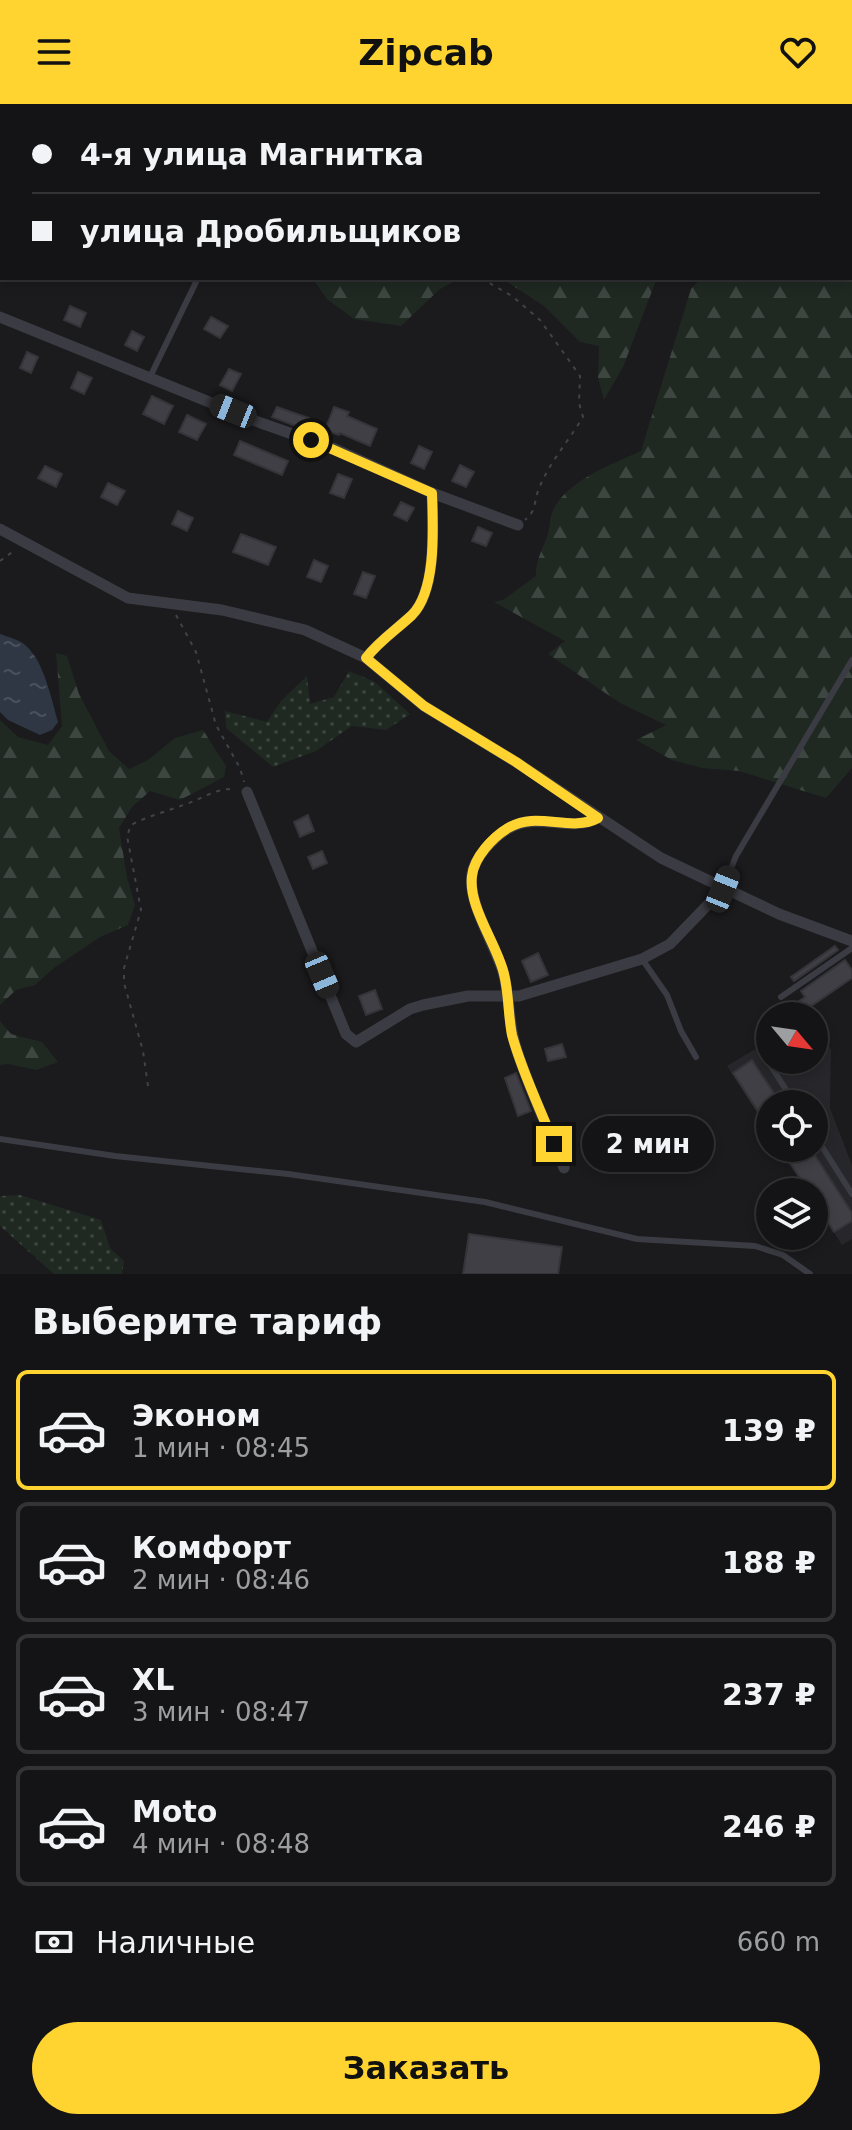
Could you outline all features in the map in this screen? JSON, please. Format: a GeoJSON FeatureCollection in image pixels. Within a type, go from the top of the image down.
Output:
{"type":"FeatureCollection","features":[{"type":"Feature","properties":{"kind":"street"},"geometry":{"type":"LineString","coordinates":[[0,317],[518,525]]}},
{"type":"Feature","properties":{"kind":"street"},"geometry":{"type":"LineString","coordinates":[[366,658],[379,642],[414,613],[422,600],[427,585],[432,537],[432,493]]}},
{"type":"Feature","properties":{"kind":"street"},"geometry":{"type":"LineString","coordinates":[[0,529],[128,598],[222,610],[305,630],[366,658],[424,706],[516,762],[661,858],[723,889],[852,941]]}},
{"type":"Feature","properties":{"kind":"street"},"geometry":{"type":"LineString","coordinates":[[247,792],[346,1034],[356,1042],[410,1009],[423,1005],[468,996],[534,993],[642,959],[670,944],[723,889]]}},
{"type":"Feature","properties":{"kind":"street"},"geometry":{"type":"LineString","coordinates":[[564,1168],[516,1048],[504,975],[472,886],[472,873],[478,859],[498,836],[522,821],[584,823],[598,818]]}},
{"type":"Feature","properties":{"kind":"lane"},"geometry":{"type":"LineString","coordinates":[[150,377],[197,280]]}},
{"type":"Feature","properties":{"kind":"lane"},"geometry":{"type":"LineString","coordinates":[[723,889],[736,856],[852,660]]}},
{"type":"Feature","properties":{"kind":"lane"},"geometry":{"type":"LineString","coordinates":[[781,997],[852,948]]}},
{"type":"Feature","properties":{"kind":"lane"},"geometry":{"type":"LineString","coordinates":[[642,959],[667,995],[681,1031],[696,1057]]}},
{"type":"Feature","properties":{"kind":"lane"},"geometry":{"type":"LineString","coordinates":[[0,1139],[485,1202],[637,1239],[755,1246],[783,1255],[810,1274]]}},
{"type":"Feature","properties":{"kind":"lane"},"geometry":{"type":"LineString","coordinates":[[828,1156],[852,1194]]}},
{"type":"Feature","properties":{"kind":"path"},"geometry":{"type":"LineString","coordinates":[[484,280],[512,296],[540,320],[580,376],[579,403],[583,417],[552,463],[538,492],[533,513],[518,525]]}},
{"type":"Feature","properties":{"kind":"path"},"geometry":{"type":"LineString","coordinates":[[0,561],[27,542]]}},
{"type":"Feature","properties":{"kind":"path"},"geometry":{"type":"LineString","coordinates":[[170,603],[196,652],[216,725],[240,768],[247,792]]}},
{"type":"Feature","properties":{"kind":"path"},"geometry":{"type":"LineString","coordinates":[[148,1086],[143,1051],[124,983],[124,968],[141,910],[127,836],[131,825],[191,803],[212,791],[232,788],[247,792]]}},
{"type":"Feature","properties":{"kind":"shaded area"},"geometry":{"type":"Polygon","coordinates":[[[828,1045],[831,1050],[830,1108],[852,1165],[852,1239],[842,1245],[828,1223],[828,1178],[799,1178],[789,1162],[828,1162],[828,1090],[756,1090],[756,1111],[727,1066],[756,1048],[756,1074],[828,1074],[828,1045]]]}},
{"type":"Feature","properties":{"kind":"green space"},"geometry":{"type":"Polygon","coordinates":[[[313,280],[457,280],[440,289],[401,326],[354,319],[327,299],[313,280]]]}},
{"type":"Feature","properties":{"kind":"green space"},"geometry":{"type":"Polygon","coordinates":[[[504,280],[656,280],[623,367],[604,400],[598,378],[599,346],[580,342],[544,306],[504,280]]]}},
{"type":"Feature","properties":{"kind":"green space"},"geometry":{"type":"Polygon","coordinates":[[[699,280],[852,280],[852,768],[826,798],[739,771],[702,768],[672,760],[636,740],[666,725],[620,703],[548,654],[565,641],[494,602],[503,600],[536,576],[551,516],[565,493],[603,468],[641,451],[691,289],[699,280]]]}},
{"type":"Feature","properties":{"kind":"green space"},"geometry":{"type":"Polygon","coordinates":[[[56,653],[67,656],[79,694],[109,751],[129,769],[148,760],[175,738],[203,730],[226,766],[224,777],[180,800],[150,791],[132,807],[119,828],[135,905],[128,925],[100,937],[35,985],[16,990],[0,1005],[0,720],[18,737],[48,745],[62,726],[56,653]]]}},
{"type":"Feature","properties":{"kind":"green space"},"geometry":{"type":"Polygon","coordinates":[[[349,671],[375,682],[410,714],[386,730],[352,726],[316,751],[273,767],[226,728],[225,711],[267,722],[281,701],[307,676],[310,704],[334,697],[349,671]]]}},
{"type":"Feature","properties":{"kind":"green space"},"geometry":{"type":"Polygon","coordinates":[[[0,1021],[11,1034],[42,1042],[58,1062],[36,1070],[0,1065],[0,1021]]]}},
{"type":"Feature","properties":{"kind":"green space"},"geometry":{"type":"Polygon","coordinates":[[[20,1195],[101,1220],[110,1248],[124,1261],[122,1274],[54,1274],[0,1226],[0,1196],[20,1195]]]}},
{"type":"Feature","properties":{"kind":"water"},"geometry":{"type":"Polygon","coordinates":[[[0,634],[24,644],[37,660],[58,722],[52,730],[40,735],[8,720],[0,712],[0,634]]]}},
{"type":"Feature","properties":{"kind":"building"},"geometry":{"type":"Polygon","coordinates":[[[70,306],[86,313],[80,327],[64,320],[70,306]]]}},
{"type":"Feature","properties":{"kind":"building"},"geometry":{"type":"Polygon","coordinates":[[[211,317],[228,326],[220,338],[204,329],[211,317]]]}},
{"type":"Feature","properties":{"kind":"building"},"geometry":{"type":"Polygon","coordinates":[[[132,331],[144,337],[137,351],[125,345],[132,331]]]}},
{"type":"Feature","properties":{"kind":"building"},"geometry":{"type":"Polygon","coordinates":[[[27,352],[38,357],[31,373],[20,368],[27,352]]]}},
{"type":"Feature","properties":{"kind":"building"},"geometry":{"type":"Polygon","coordinates":[[[229,369],[241,374],[232,391],[220,385],[229,369]]]}},
{"type":"Feature","properties":{"kind":"building"},"geometry":{"type":"Polygon","coordinates":[[[78,372],[92,378],[84,394],[71,388],[78,372]]]}},
{"type":"Feature","properties":{"kind":"building"},"geometry":{"type":"Polygon","coordinates":[[[152,396],[173,406],[164,424],[143,414],[152,396]]]}},
{"type":"Feature","properties":{"kind":"building"},"geometry":{"type":"Polygon","coordinates":[[[277,407],[309,418],[304,429],[272,417],[277,407]]]}},
{"type":"Feature","properties":{"kind":"building"},"geometry":{"type":"Polygon","coordinates":[[[334,407],[377,429],[370,446],[325,430],[334,407]]]}},
{"type":"Feature","properties":{"kind":"building"},"geometry":{"type":"Polygon","coordinates":[[[187,415],[206,424],[197,440],[179,432],[187,415]]]}},
{"type":"Feature","properties":{"kind":"building"},"geometry":{"type":"Polygon","coordinates":[[[240,441],[288,461],[282,475],[234,455],[240,441]]]}},
{"type":"Feature","properties":{"kind":"building"},"geometry":{"type":"Polygon","coordinates":[[[419,446],[432,452],[424,469],[411,463],[419,446]]]}},
{"type":"Feature","properties":{"kind":"building"},"geometry":{"type":"Polygon","coordinates":[[[460,465],[474,472],[466,487],[452,481],[460,465]]]}},
{"type":"Feature","properties":{"kind":"building"},"geometry":{"type":"Polygon","coordinates":[[[45,466],[62,474],[56,487],[38,478],[45,466]]]}},
{"type":"Feature","properties":{"kind":"building"},"geometry":{"type":"Polygon","coordinates":[[[338,474],[352,479],[344,498],[330,493],[338,474]]]}},
{"type":"Feature","properties":{"kind":"building"},"geometry":{"type":"Polygon","coordinates":[[[108,483],[125,491],[117,505],[101,497],[108,483]]]}},
{"type":"Feature","properties":{"kind":"building"},"geometry":{"type":"Polygon","coordinates":[[[401,502],[414,508],[407,521],[394,515],[401,502]]]}},
{"type":"Feature","properties":{"kind":"building"},"geometry":{"type":"Polygon","coordinates":[[[178,511],[193,518],[187,531],[172,524],[178,511]]]}},
{"type":"Feature","properties":{"kind":"building"},"geometry":{"type":"Polygon","coordinates":[[[478,527],[492,533],[486,546],[472,541],[478,527]]]}},
{"type":"Feature","properties":{"kind":"building"},"geometry":{"type":"Polygon","coordinates":[[[241,534],[276,547],[268,565],[233,552],[241,534]]]}},
{"type":"Feature","properties":{"kind":"building"},"geometry":{"type":"Polygon","coordinates":[[[314,560],[328,566],[321,582],[307,577],[314,560]]]}},
{"type":"Feature","properties":{"kind":"building"},"geometry":{"type":"Polygon","coordinates":[[[363,572],[375,576],[366,598],[354,594],[363,572]]]}},
{"type":"Feature","properties":{"kind":"building"},"geometry":{"type":"Polygon","coordinates":[[[308,815],[314,831],[300,837],[294,822],[308,815]]]}},
{"type":"Feature","properties":{"kind":"building"},"geometry":{"type":"Polygon","coordinates":[[[322,851],[327,863],[313,869],[308,857],[322,851]]]}},
{"type":"Feature","properties":{"kind":"building"},"geometry":{"type":"Polygon","coordinates":[[[835,946],[838,950],[794,981],[791,977],[835,946]]]}},
{"type":"Feature","properties":{"kind":"building"},"geometry":{"type":"Polygon","coordinates":[[[538,953],[548,975],[531,982],[522,961],[538,953]]]}},
{"type":"Feature","properties":{"kind":"building"},"geometry":{"type":"Polygon","coordinates":[[[845,960],[852,970],[852,978],[817,1002],[798,1002],[805,997],[801,991],[845,960]]]}},
{"type":"Feature","properties":{"kind":"building"},"geometry":{"type":"Polygon","coordinates":[[[375,990],[382,1009],[366,1015],[359,996],[375,990]]]}},
{"type":"Feature","properties":{"kind":"building"},"geometry":{"type":"Polygon","coordinates":[[[562,1044],[566,1057],[548,1061],[545,1049],[562,1044]]]}},
{"type":"Feature","properties":{"kind":"building"},"geometry":{"type":"Polygon","coordinates":[[[752,1060],[756,1074],[761,1074],[772,1090],[756,1090],[756,1108],[733,1073],[752,1060]]]}},
{"type":"Feature","properties":{"kind":"building"},"geometry":{"type":"Polygon","coordinates":[[[516,1073],[531,1111],[518,1116],[505,1078],[516,1073]]]}},
{"type":"Feature","properties":{"kind":"building"},"geometry":{"type":"Polygon","coordinates":[[[819,1162],[852,1213],[852,1221],[834,1232],[828,1222],[828,1178],[800,1178],[790,1163],[819,1162]]]}},
{"type":"Feature","properties":{"kind":"building"},"geometry":{"type":"Polygon","coordinates":[[[469,1234],[562,1247],[558,1274],[463,1274],[469,1234]]]}},
{"type":"Feature","properties":{"kind":"route"},"geometry":{"type":"LineString","coordinates":[[311,440],[432,493],[432,544],[422,600],[414,613],[379,642],[366,658],[424,706],[544,780],[598,818],[590,823],[522,821],[488,846],[472,873],[476,902],[504,975],[508,1016],[516,1048],[554,1144]]}}]}
